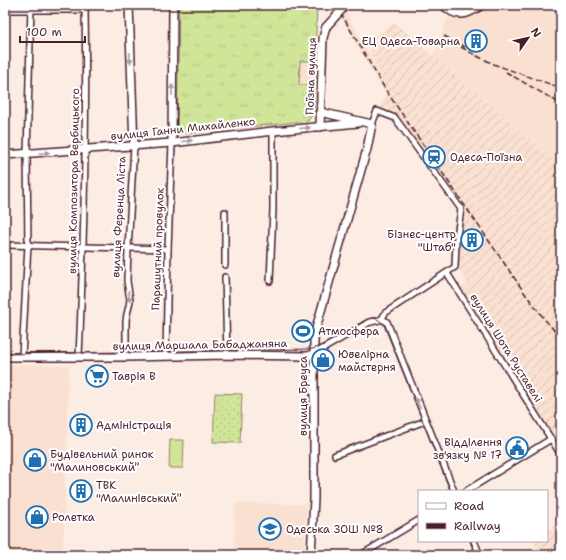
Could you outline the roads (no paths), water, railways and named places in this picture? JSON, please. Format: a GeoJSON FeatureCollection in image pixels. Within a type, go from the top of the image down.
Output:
{"type":"FeatureCollection","features":[{"type":"Feature","properties":{"kind":"street","name":"вулиця Ференца Ліста"},"geometry":{"type":"LineString","coordinates":[[126,358],[126,321],[130,306],[127,281],[128,249],[134,146],[129,5]]}},
{"type":"Feature","properties":{"kind":"street"},"geometry":{"type":"LineString","coordinates":[[172,143],[173,5]]}},
{"type":"Feature","properties":{"kind":"street","name":"Поїзна вулиця"},"geometry":{"type":"LineString","coordinates":[[320,127],[323,38],[326,27],[346,5]]}},
{"type":"Feature","properties":{"kind":"street"},"geometry":{"type":"LineString","coordinates":[[443,5],[448,10],[462,15],[470,13],[482,5]]}},
{"type":"Feature","properties":{"kind":"street"},"geometry":{"type":"LineString","coordinates":[[5,10],[31,8],[85,8]]}},
{"type":"Feature","properties":{"kind":"street"},"geometry":{"type":"LineString","coordinates":[[22,356],[28,246],[27,154],[31,8]]}},
{"type":"Feature","properties":{"kind":"street","name":"вулиця Композитора Вербицького"},"geometry":{"type":"LineString","coordinates":[[79,357],[85,149],[85,8]]}},
{"type":"Feature","properties":{"kind":"street","name":"вулиця Ганни Михайленко"},"geometry":{"type":"LineString","coordinates":[[320,112],[372,124]]}},
{"type":"Feature","properties":{"kind":"street"},"geometry":{"type":"LineString","coordinates":[[372,124],[377,112],[395,118],[461,208],[454,267],[447,273]]}},
{"type":"Feature","properties":{"kind":"street","name":"вулиця Ганни Михайленко"},"geometry":{"type":"LineString","coordinates":[[5,155],[172,143],[273,131],[364,123]]}},
{"type":"Feature","properties":{"kind":"street","name":"вулиця Бреуса"},"geometry":{"type":"LineString","coordinates":[[311,555],[314,499],[313,349],[315,332],[367,149],[372,124]]}},
{"type":"Feature","properties":{"kind":"street"},"geometry":{"type":"LineString","coordinates":[[270,281],[273,209],[273,131]]}},
{"type":"Feature","properties":{"kind":"street","name":"Парашутний провулок"},"geometry":{"type":"LineString","coordinates":[[166,356],[172,143]]}},
{"type":"Feature","properties":{"kind":"street"},"geometry":{"type":"LineString","coordinates":[[225,212],[225,266]]}},
{"type":"Feature","properties":{"kind":"street"},"geometry":{"type":"LineString","coordinates":[[5,245],[168,249]]}},
{"type":"Feature","properties":{"kind":"street","name":"вулиця Маршала Бабаджаняна"},"geometry":{"type":"LineString","coordinates":[[5,357],[126,358],[227,355],[307,356],[314,354],[372,321],[382,319],[385,313],[447,273]]}},
{"type":"Feature","properties":{"kind":"street","name":"вулиця Шота Руставелі"},"geometry":{"type":"LineString","coordinates":[[447,273],[561,455]]}},
{"type":"Feature","properties":{"kind":"street"},"geometry":{"type":"LineString","coordinates":[[225,277],[227,355]]}},
{"type":"Feature","properties":{"kind":"street"},"geometry":{"type":"LineString","coordinates":[[382,319],[387,322],[454,490]]}},
{"type":"Feature","properties":{"kind":"street"},"geometry":{"type":"LineString","coordinates":[[335,455],[425,420]]}},
{"type":"Feature","properties":{"kind":"street"},"geometry":{"type":"LineString","coordinates":[[468,490],[551,440]]}},
{"type":"Feature","properties":{"kind":"street"},"geometry":{"type":"LineString","coordinates":[[361,555],[418,521]]}},
{"type":"Feature","properties":{"kind":"street"},"geometry":{"type":"LineString","coordinates":[[474,542],[480,555]]}},
{"type":"Feature","properties":{"kind":"tram line"},"geometry":{"type":"LineString","coordinates":[[5,354],[313,349],[330,341],[367,319],[374,318],[379,320],[384,325],[451,490]]}},
{"type":"Feature","properties":{"kind":"tram line"},"geometry":{"type":"LineString","coordinates":[[470,542],[475,555]]}},
{"type":"Feature","properties":{"kind":"railway"},"geometry":{"type":"LineString","coordinates":[[336,5],[385,89],[526,295],[561,338]]}},
{"type":"Feature","properties":{"kind":"railway"},"geometry":{"type":"LineString","coordinates":[[444,36],[467,48]]}},
{"type":"Feature","properties":{"kind":"railway"},"geometry":{"type":"LineString","coordinates":[[461,47],[496,65],[561,88]]}},
{"type":"Feature","properties":{"kind":"railway"},"geometry":{"type":"LineString","coordinates":[[506,72],[561,104]]}},
{"type":"Feature","properties":{"kind":"place","name":"ЕЦ Одеса-Товарна"},"geometry":{"type":"Point","coordinates":[476,41]}},
{"type":"Feature","properties":{"kind":"place","name":"Одеса-Поїзна"},"geometry":{"type":"Point","coordinates":[434,157]}},
{"type":"Feature","properties":{"kind":"place","name":"Бізнес-центр \"Штаб\""},"geometry":{"type":"Point","coordinates":[472,240]}},
{"type":"Feature","properties":{"kind":"place","name":"Атмосфера"},"geometry":{"type":"Point","coordinates":[303,331]}},
{"type":"Feature","properties":{"kind":"place","name":"Ювелірна майстерня"},"geometry":{"type":"Point","coordinates":[323,360]}},
{"type":"Feature","properties":{"kind":"place","name":"Таврія В"},"geometry":{"type":"Point","coordinates":[97,376]}},
{"type":"Feature","properties":{"kind":"place","name":"Адміністрація"},"geometry":{"type":"Point","coordinates":[81,425]}},
{"type":"Feature","properties":{"kind":"place","name":"Відділення зв'язку № 17"},"geometry":{"type":"Point","coordinates":[517,448]}},
{"type":"Feature","properties":{"kind":"place","name":"Будівельний ринок \"Малиновський\""},"geometry":{"type":"Point","coordinates":[35,460]}},
{"type":"Feature","properties":{"kind":"place","name":"ТВК \"Малинівський\""},"geometry":{"type":"Point","coordinates":[81,491]}},
{"type":"Feature","properties":{"kind":"place","name":"Ролетка"},"geometry":{"type":"Point","coordinates":[37,517]}},
{"type":"Feature","properties":{"kind":"place","name":"Одеська ЗОШ №8"},"geometry":{"type":"Point","coordinates":[270,529]}}]}
